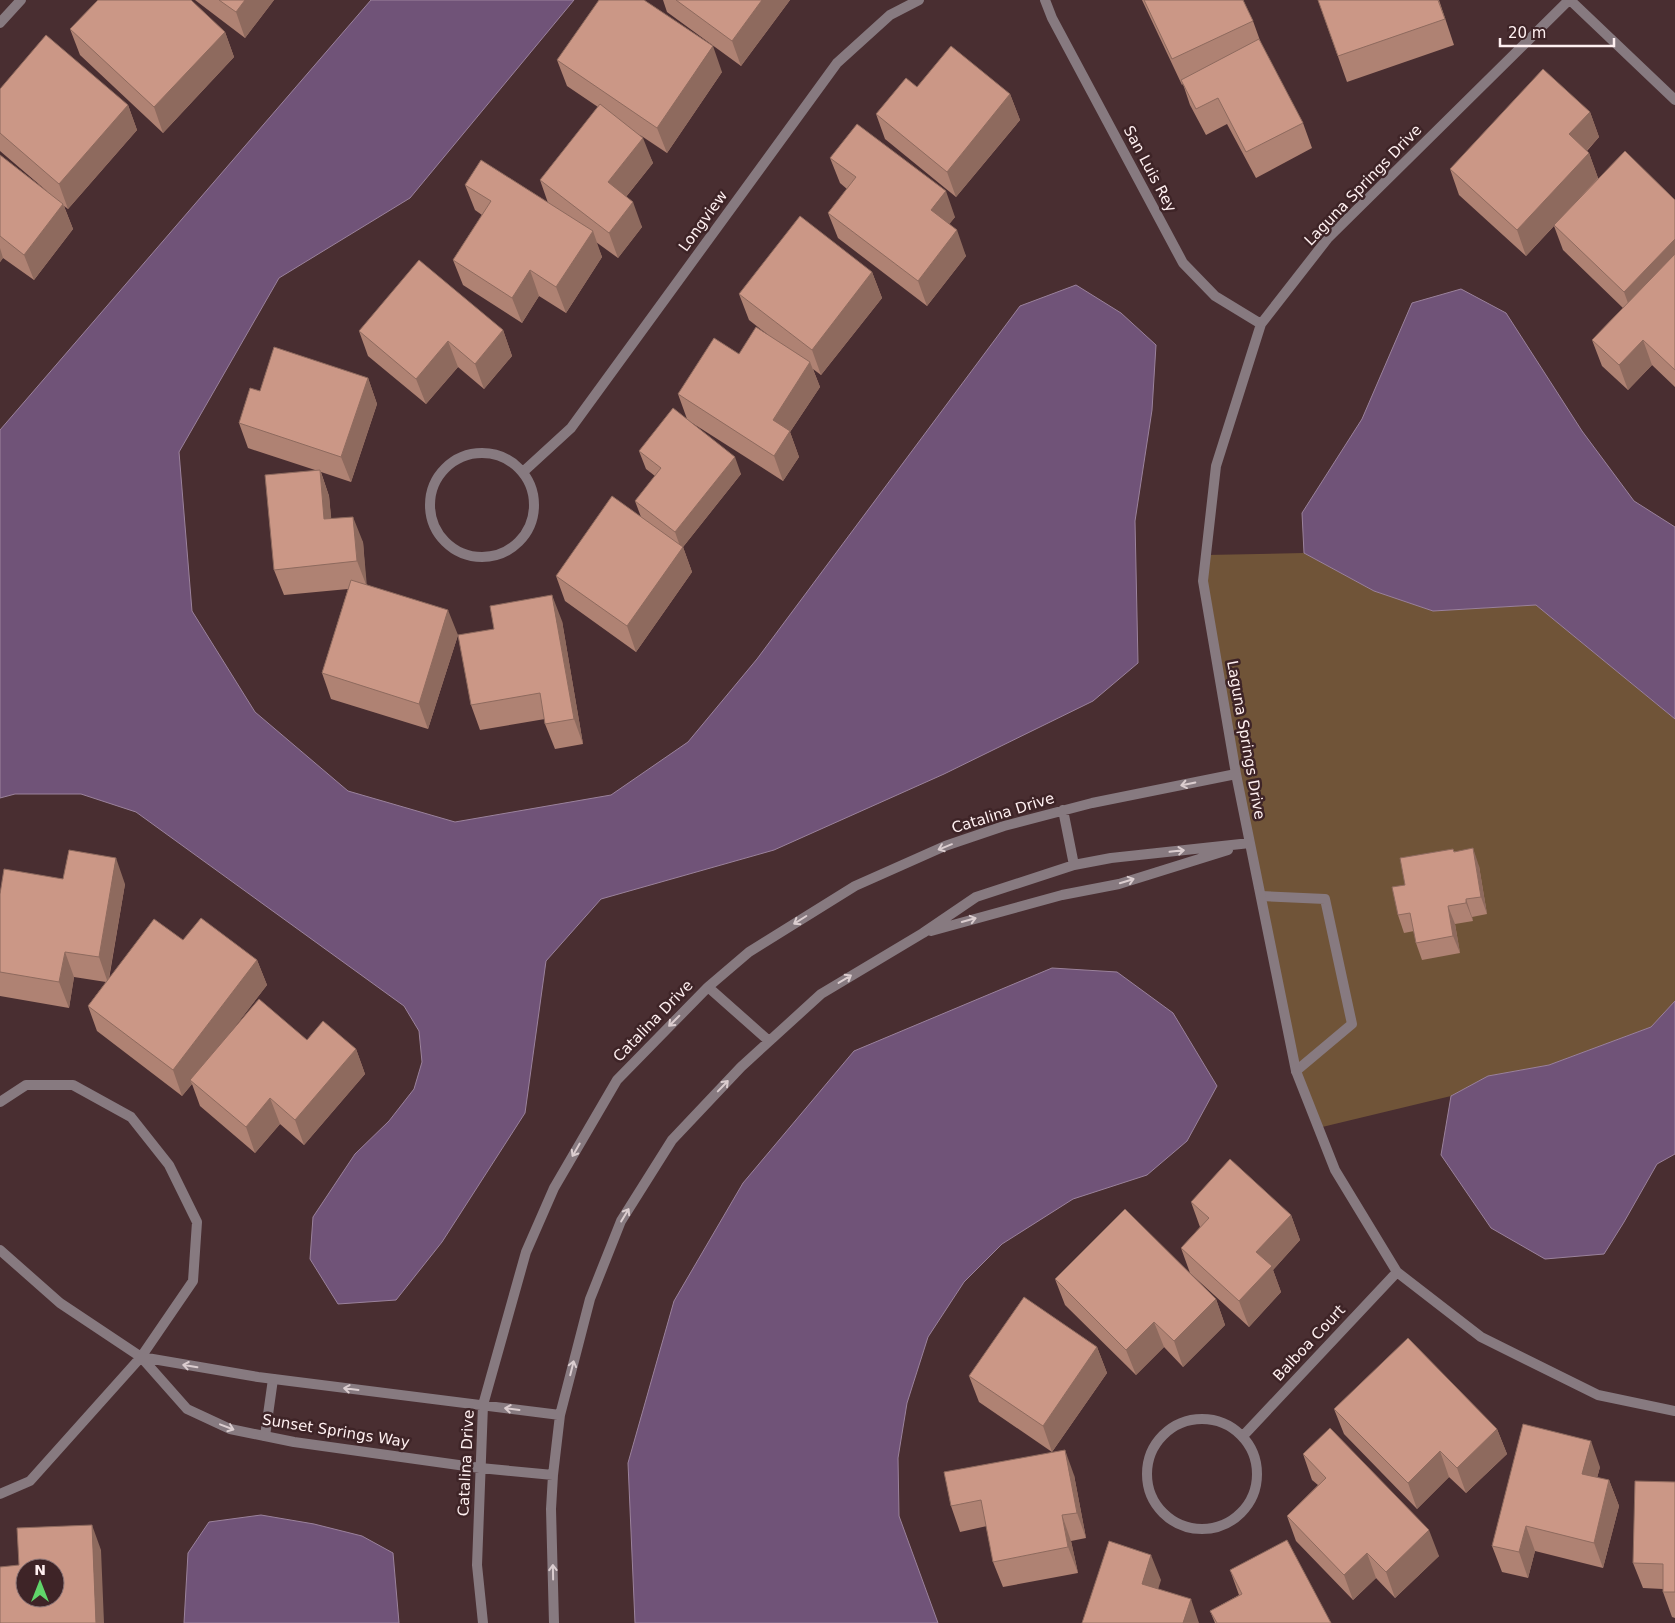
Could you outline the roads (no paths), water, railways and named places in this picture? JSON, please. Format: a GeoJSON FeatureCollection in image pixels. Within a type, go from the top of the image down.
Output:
{"type":"FeatureCollection","features":[{"type":"Feature","properties":{"kind":"street"},"geometry":{"type":"LineString","coordinates":[[0,22],[21,0]]}},
{"type":"Feature","properties":{"kind":"street","name":"Longview"},"geometry":{"type":"LineString","coordinates":[[523,472],[571,428],[837,62],[890,15],[919,0]]}},
{"type":"Feature","properties":{"kind":"street","name":"San Luis Rey"},"geometry":{"type":"LineString","coordinates":[[1045,0],[1052,18],[1183,263],[1215,296],[1261,324]]}},
{"type":"Feature","properties":{"kind":"street"},"geometry":{"type":"LineString","coordinates":[[1569,0],[1675,100]]}},
{"type":"Feature","properties":{"kind":"street","name":"Laguna Springs Drive"},"geometry":{"type":"LineString","coordinates":[[1569,0],[1328,238],[1261,324],[1216,466],[1203,581],[1236,774],[1296,1071],[1335,1170],[1397,1272],[1481,1337],[1598,1395],[1675,1411]]}},
{"type":"Feature","properties":{"kind":"street"},"geometry":{"type":"LineString","coordinates":[[479,453],[495,454],[510,461],[523,472],[532,486],[535,502],[534,518],[527,533],[516,546],[502,554],[485,558],[469,557],[454,550],[442,539],[433,525],[429,509],[431,492],[437,477],[448,465],[463,457],[479,453]]}},
{"type":"Feature","properties":{"kind":"street","name":"Catalina Drive"},"geometry":{"type":"LineString","coordinates":[[483,1623],[478,1565],[483,1405],[526,1252],[554,1188],[617,1080],[708,987],[749,952],[855,886],[945,846],[1004,826],[1063,810],[1236,774]]}},
{"type":"Feature","properties":{"kind":"street"},"geometry":{"type":"LineString","coordinates":[[1063,810],[1074,865]]}},
{"type":"Feature","properties":{"kind":"street"},"geometry":{"type":"LineString","coordinates":[[554,1623],[551,1509],[560,1415],[590,1299],[621,1221],[672,1140],[741,1067],[821,994],[922,933],[976,897],[1074,865],[1111,858],[1250,843]]}},
{"type":"Feature","properties":{"kind":"street"},"geometry":{"type":"LineString","coordinates":[[922,933],[1062,895],[1119,884],[1250,843]]}},
{"type":"Feature","properties":{"kind":"street"},"geometry":{"type":"LineString","coordinates":[[1261,896],[1325,899],[1352,1024],[1296,1071]]}},
{"type":"Feature","properties":{"kind":"street"},"geometry":{"type":"LineString","coordinates":[[708,987],[769,1041]]}},
{"type":"Feature","properties":{"kind":"street"},"geometry":{"type":"LineString","coordinates":[[0,1102],[26,1086],[73,1086],[131,1117],[169,1165],[197,1222],[193,1281],[141,1358],[30,1482],[0,1494]]}},
{"type":"Feature","properties":{"kind":"street","name":"Sunset Springs Way"},"geometry":{"type":"LineString","coordinates":[[0,1250],[60,1303],[141,1358],[187,1409],[230,1429],[294,1442],[480,1468],[553,1475]]}},
{"type":"Feature","properties":{"kind":"street","name":"Balboa Court"},"geometry":{"type":"LineString","coordinates":[[1242,1436],[1397,1272]]}},
{"type":"Feature","properties":{"kind":"street","name":"Sunset Springs Way"},"geometry":{"type":"LineString","coordinates":[[141,1358],[273,1379],[560,1415]]}},
{"type":"Feature","properties":{"kind":"street"},"geometry":{"type":"LineString","coordinates":[[266,1436],[273,1379]]}},
{"type":"Feature","properties":{"kind":"street"},"geometry":{"type":"LineString","coordinates":[[1203,1418],[1225,1423],[1242,1436],[1254,1454],[1257,1475],[1253,1497],[1240,1514],[1222,1526],[1200,1529],[1178,1524],[1161,1512],[1149,1493],[1146,1472],[1150,1451],[1164,1433],[1182,1422],[1203,1418]]}}]}
